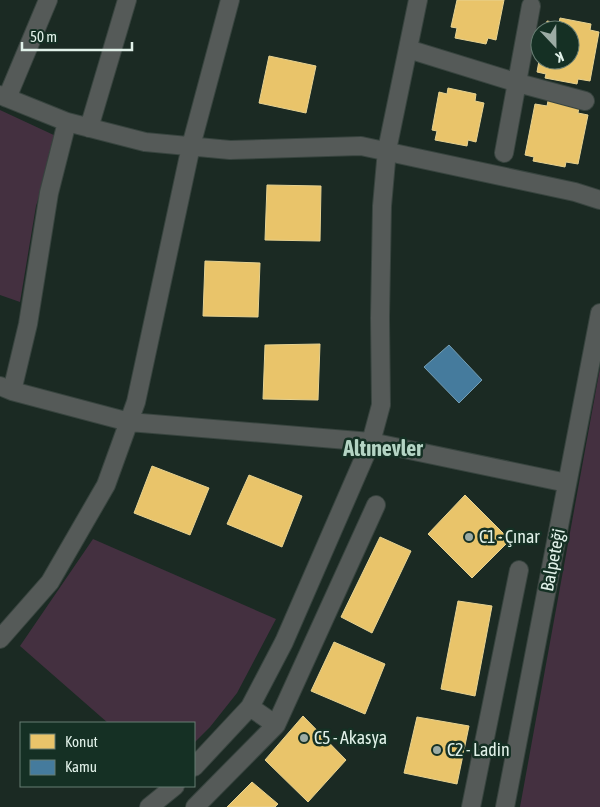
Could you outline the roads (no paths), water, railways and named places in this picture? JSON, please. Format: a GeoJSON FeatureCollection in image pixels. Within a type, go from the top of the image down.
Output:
{"type":"FeatureCollection","features":[{"type":"Feature","properties":{"kind":"street"},"geometry":{"type":"LineString","coordinates":[[48,0],[4,96],[67,122],[145,142],[230,150],[361,146],[387,150],[574,192],[600,200]]}},
{"type":"Feature","properties":{"kind":"street"},"geometry":{"type":"LineString","coordinates":[[89,128],[127,0]]}},
{"type":"Feature","properties":{"kind":"street"},"geometry":{"type":"LineString","coordinates":[[0,639],[50,582],[106,485],[129,422],[136,402],[190,146],[230,0]]}},
{"type":"Feature","properties":{"kind":"street"},"geometry":{"type":"LineString","coordinates":[[195,766],[250,707],[284,642],[371,442],[381,404],[381,216],[387,150],[418,0]]}},
{"type":"Feature","properties":{"kind":"street"},"geometry":{"type":"LineString","coordinates":[[504,152],[531,6]]}},
{"type":"Feature","properties":{"kind":"street"},"geometry":{"type":"LineString","coordinates":[[408,49],[518,83],[585,101]]}},
{"type":"Feature","properties":{"kind":"street"},"geometry":{"type":"LineString","coordinates":[[67,122],[49,193],[28,324],[6,389],[129,422],[371,442],[567,482]]}},
{"type":"Feature","properties":{"kind":"street","name":"Balpeteği"},"geometry":{"type":"LineString","coordinates":[[505,807],[600,313]]}},
{"type":"Feature","properties":{"kind":"street"},"geometry":{"type":"LineString","coordinates":[[195,807],[276,725],[376,505]]}},
{"type":"Feature","properties":{"kind":"street"},"geometry":{"type":"LineString","coordinates":[[471,807],[519,570]]}},
{"type":"Feature","properties":{"kind":"street"},"geometry":{"type":"LineString","coordinates":[[250,707],[276,725]]}},
{"type":"Feature","properties":{"kind":"street"},"geometry":{"type":"LineString","coordinates":[[149,807],[174,787]]}},
{"type":"Feature","properties":{"kind":"place","name":"C1 - Çınar"},"geometry":{"type":"Point","coordinates":[469,537]}},
{"type":"Feature","properties":{"kind":"place","name":"C5 - Akasya"},"geometry":{"type":"Point","coordinates":[304,738]}},
{"type":"Feature","properties":{"kind":"place","name":"C2 - Ladin"},"geometry":{"type":"Point","coordinates":[437,750]}},
{"type":"Feature","properties":{"kind":"district","name":"Altınevler"},"geometry":{"type":"Point","coordinates":[383,448]}}]}
